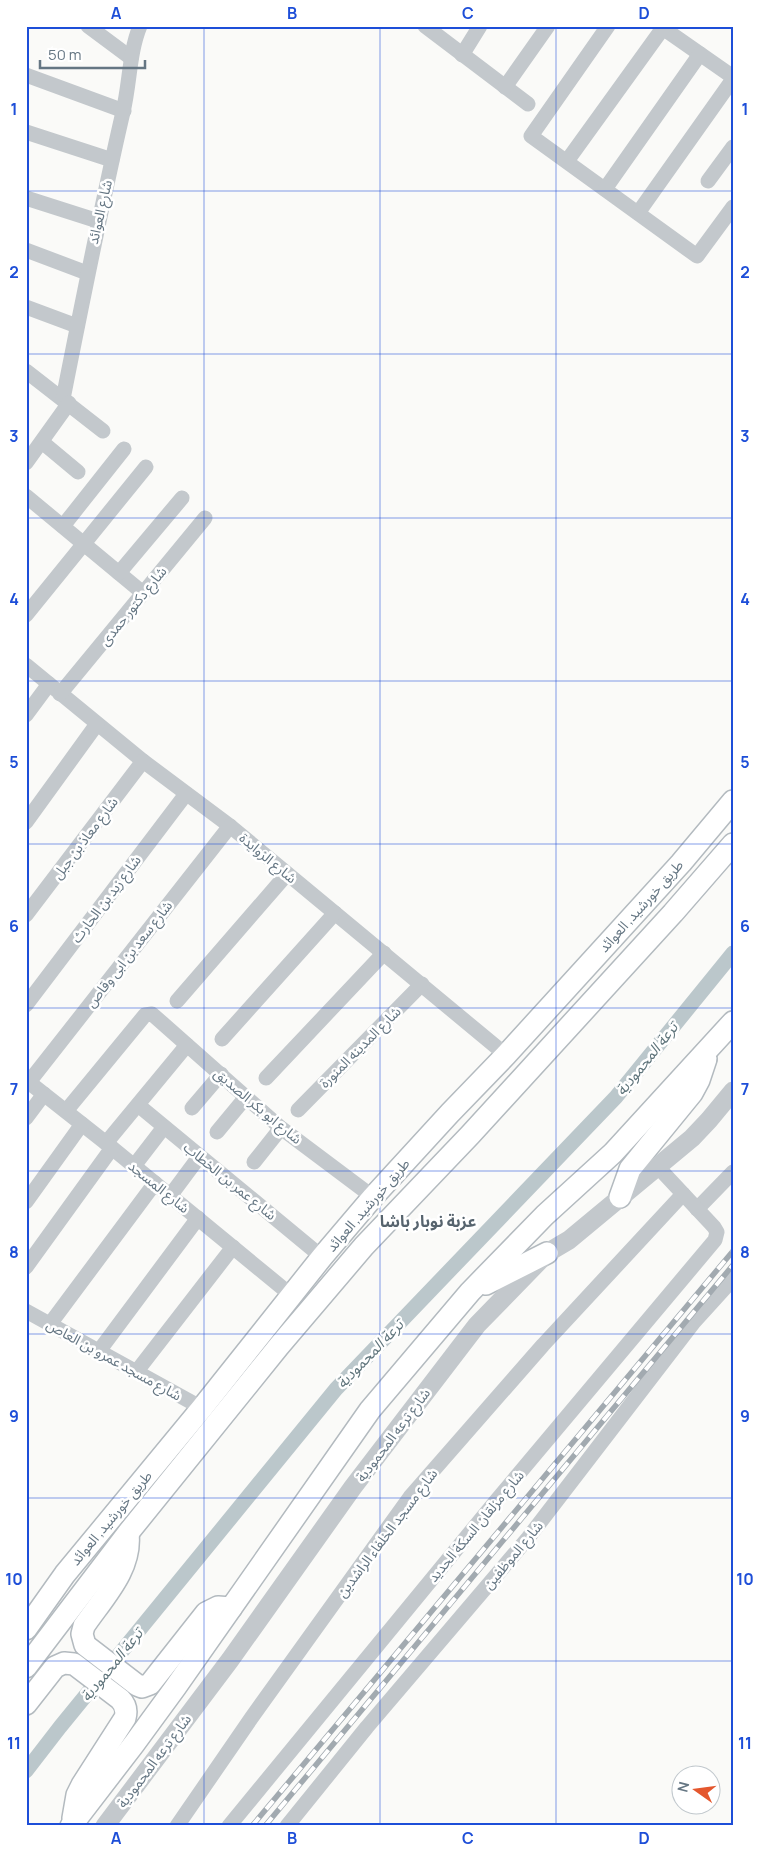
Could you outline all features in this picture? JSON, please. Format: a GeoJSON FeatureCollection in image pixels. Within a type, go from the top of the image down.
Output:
{"type":"FeatureCollection","features":[{"type":"Feature","properties":{"kind":"main road","name":"طريق خورشيد, العوائد"},"geometry":{"type":"LineString","coordinates":[[26,1629],[65,1574],[202,1408],[322,1257],[373,1197],[506,1055],[680,863],[733,801]]}},
{"type":"Feature","properties":{"kind":"main road","name":"طريق خورشيد, العوائد"},"geometry":{"type":"LineString","coordinates":[[26,1667],[128,1533],[279,1346],[364,1246],[470,1135],[674,913],[733,844]]}},
{"type":"Feature","properties":{"kind":"main road"},"geometry":{"type":"LineString","coordinates":[[72,1824],[134,1744],[370,1410],[470,1292],[545,1215],[613,1153],[733,1022]]}},
{"type":"Feature","properties":{"kind":"main road"},"geometry":{"type":"LineString","coordinates":[[620,1196],[630,1169],[692,1093],[699,1080],[708,1051]]}},
{"type":"Feature","properties":{"kind":"main road"},"geometry":{"type":"LineString","coordinates":[[364,1246],[406,1161]]}},
{"type":"Feature","properties":{"kind":"main road"},"geometry":{"type":"LineString","coordinates":[[470,1292],[547,1253]]}},
{"type":"Feature","properties":{"kind":"main road"},"geometry":{"type":"LineString","coordinates":[[128,1533],[128,1549],[124,1565],[82,1629],[82,1638],[85,1645],[138,1685],[150,1684],[206,1613],[218,1607],[231,1608]]}},
{"type":"Feature","properties":{"kind":"main road"},"geometry":{"type":"LineString","coordinates":[[26,1704],[55,1667],[64,1663],[74,1664],[120,1699],[125,1706],[125,1718],[82,1785],[75,1805],[72,1824]]}},
{"type":"Feature","properties":{"kind":"street"},"geometry":{"type":"LineString","coordinates":[[88,26],[132,58]]}},
{"type":"Feature","properties":{"kind":"street","name":"شارع العوائد"},"geometry":{"type":"LineString","coordinates":[[66,401],[87,273],[124,111],[132,58],[140,26]]}},
{"type":"Feature","properties":{"kind":"street"},"geometry":{"type":"LineString","coordinates":[[425,26],[528,104]]}},
{"type":"Feature","properties":{"kind":"street"},"geometry":{"type":"LineString","coordinates":[[462,55],[480,26]]}},
{"type":"Feature","properties":{"kind":"street"},"geometry":{"type":"LineString","coordinates":[[505,87],[548,26]]}},
{"type":"Feature","properties":{"kind":"street"},"geometry":{"type":"LineString","coordinates":[[608,26],[531,136],[697,256],[733,207]]}},
{"type":"Feature","properties":{"kind":"street"},"geometry":{"type":"LineString","coordinates":[[567,161],[661,27],[733,78],[638,213]]}},
{"type":"Feature","properties":{"kind":"street"},"geometry":{"type":"LineString","coordinates":[[605,189],[700,54]]}},
{"type":"Feature","properties":{"kind":"street"},"geometry":{"type":"LineString","coordinates":[[26,75],[124,111]]}},
{"type":"Feature","properties":{"kind":"street"},"geometry":{"type":"LineString","coordinates":[[26,132],[112,160]]}},
{"type":"Feature","properties":{"kind":"street"},"geometry":{"type":"LineString","coordinates":[[708,181],[733,147]]}},
{"type":"Feature","properties":{"kind":"street"},"geometry":{"type":"LineString","coordinates":[[26,198],[98,221]]}},
{"type":"Feature","properties":{"kind":"street"},"geometry":{"type":"LineString","coordinates":[[26,250],[87,273]]}},
{"type":"Feature","properties":{"kind":"street"},"geometry":{"type":"LineString","coordinates":[[26,307],[77,326]]}},
{"type":"Feature","properties":{"kind":"street"},"geometry":{"type":"LineString","coordinates":[[26,371],[103,431]]}},
{"type":"Feature","properties":{"kind":"street"},"geometry":{"type":"LineString","coordinates":[[26,464],[42,442],[66,401]]}},
{"type":"Feature","properties":{"kind":"street"},"geometry":{"type":"LineString","coordinates":[[42,442],[78,472]]}},
{"type":"Feature","properties":{"kind":"street"},"geometry":{"type":"LineString","coordinates":[[63,526],[124,449]]}},
{"type":"Feature","properties":{"kind":"street"},"geometry":{"type":"LineString","coordinates":[[26,615],[146,467]]}},
{"type":"Feature","properties":{"kind":"street"},"geometry":{"type":"LineString","coordinates":[[26,496],[143,593]]}},
{"type":"Feature","properties":{"kind":"street"},"geometry":{"type":"LineString","coordinates":[[119,573],[182,498]]}},
{"type":"Feature","properties":{"kind":"street","name":"شارع دكتور حمدى"},"geometry":{"type":"LineString","coordinates":[[26,715],[55,689],[143,593],[205,518]]}},
{"type":"Feature","properties":{"kind":"street","name":"شارع الزوايدة"},"geometry":{"type":"LineString","coordinates":[[26,665],[143,761],[230,826],[506,1055]]}},
{"type":"Feature","properties":{"kind":"street"},"geometry":{"type":"LineString","coordinates":[[26,822],[97,724]]}},
{"type":"Feature","properties":{"kind":"street","name":"شارع معاذ بن جبل"},"geometry":{"type":"LineString","coordinates":[[26,915],[143,761]]}},
{"type":"Feature","properties":{"kind":"street","name":"شارع زيد بن الحارث"},"geometry":{"type":"LineString","coordinates":[[26,1005],[186,794]]}},
{"type":"Feature","properties":{"kind":"street","name":"شارع سعد بن ابى وقاص"},"geometry":{"type":"LineString","coordinates":[[28,1081],[230,826]]}},
{"type":"Feature","properties":{"kind":"street"},"geometry":{"type":"LineString","coordinates":[[177,1001],[287,874]]}},
{"type":"Feature","properties":{"kind":"street"},"geometry":{"type":"LineString","coordinates":[[222,1040],[335,913]]}},
{"type":"Feature","properties":{"kind":"street"},"geometry":{"type":"LineString","coordinates":[[266,1078],[384,953]]}},
{"type":"Feature","properties":{"kind":"street","name":"شارع المدينه المنورة"},"geometry":{"type":"LineString","coordinates":[[298,1110],[422,984]]}},
{"type":"Feature","properties":{"kind":"street","name":"شارع ابو بكر الصديق"},"geometry":{"type":"LineString","coordinates":[[66,1111],[145,1015],[152,1014],[282,1128],[373,1197]]}},
{"type":"Feature","properties":{"kind":"street"},"geometry":{"type":"LineString","coordinates":[[26,1268],[138,1105],[187,1045]]}},
{"type":"Feature","properties":{"kind":"street"},"geometry":{"type":"LineString","coordinates":[[192,1108],[221,1074]]}},
{"type":"Feature","properties":{"kind":"street","name":"شارع المسجد"},"geometry":{"type":"LineString","coordinates":[[28,1081],[291,1295]]}},
{"type":"Feature","properties":{"kind":"street","name":"شارع ترعه المحمودية"},"geometry":{"type":"LineString","coordinates":[[105,1826],[230,1660],[353,1487],[477,1325],[547,1253],[569,1240],[697,1132],[733,1091]]}},
{"type":"Feature","properties":{"kind":"street"},"geometry":{"type":"LineString","coordinates":[[26,1118],[44,1094]]}},
{"type":"Feature","properties":{"kind":"street"},"geometry":{"type":"LineString","coordinates":[[217,1132],[246,1097]]}},
{"type":"Feature","properties":{"kind":"street","name":"شارع عمر بن الخطاب"},"geometry":{"type":"LineString","coordinates":[[138,1105],[322,1257]]}},
{"type":"Feature","properties":{"kind":"street"},"geometry":{"type":"LineString","coordinates":[[26,1202],[82,1124]]}},
{"type":"Feature","properties":{"kind":"street"},"geometry":{"type":"LineString","coordinates":[[134,1166],[164,1127]]}},
{"type":"Feature","properties":{"kind":"street"},"geometry":{"type":"LineString","coordinates":[[254,1162],[282,1128]]}},
{"type":"Feature","properties":{"kind":"street"},"geometry":{"type":"LineString","coordinates":[[170,1196],[200,1157]]}},
{"type":"Feature","properties":{"kind":"street"},"geometry":{"type":"LineString","coordinates":[[658,1166],[697,1209],[733,1172]]}},
{"type":"Feature","properties":{"kind":"street"},"geometry":{"type":"LineString","coordinates":[[50,1324],[155,1183]]}},
{"type":"Feature","properties":{"kind":"street","name":"شارع مسجد الخلفاء الراشدين"},"geometry":{"type":"LineString","coordinates":[[176,1826],[410,1497],[543,1345],[683,1194]]}},
{"type":"Feature","properties":{"kind":"street","name":"شارع مزلقان السكة الحديد"},"geometry":{"type":"LineString","coordinates":[[229,1826],[490,1508],[716,1240],[717,1232],[714,1227],[697,1209]]}},
{"type":"Feature","properties":{"kind":"street"},"geometry":{"type":"LineString","coordinates":[[99,1351],[198,1218]]}},
{"type":"Feature","properties":{"kind":"street"},"geometry":{"type":"LineString","coordinates":[[137,1372],[233,1247]]}},
{"type":"Feature","properties":{"kind":"street","name":"شارع الموظفين"},"geometry":{"type":"LineString","coordinates":[[287,1826],[367,1727],[528,1538],[694,1322],[733,1279]]}},
{"type":"Feature","properties":{"kind":"street","name":"شارع مسجد عمرو بن العاص"},"geometry":{"type":"LineString","coordinates":[[26,1311],[202,1408]]}},
{"type":"Feature","properties":{"kind":"waterway","name":"ترعة المحمودية"},"geometry":{"type":"LineString","coordinates":[[26,1771],[336,1389],[616,1097],[733,953]]}},
{"type":"Feature","properties":{"kind":"railway"},"geometry":{"type":"LineString","coordinates":[[252,1826],[733,1251]]}},
{"type":"Feature","properties":{"kind":"railway"},"geometry":{"type":"LineString","coordinates":[[265,1826],[733,1265]]}},
{"type":"Feature","properties":{"kind":"district","name":"عزبة نوبار باشا"},"geometry":{"type":"Point","coordinates":[428,1221]}}]}
